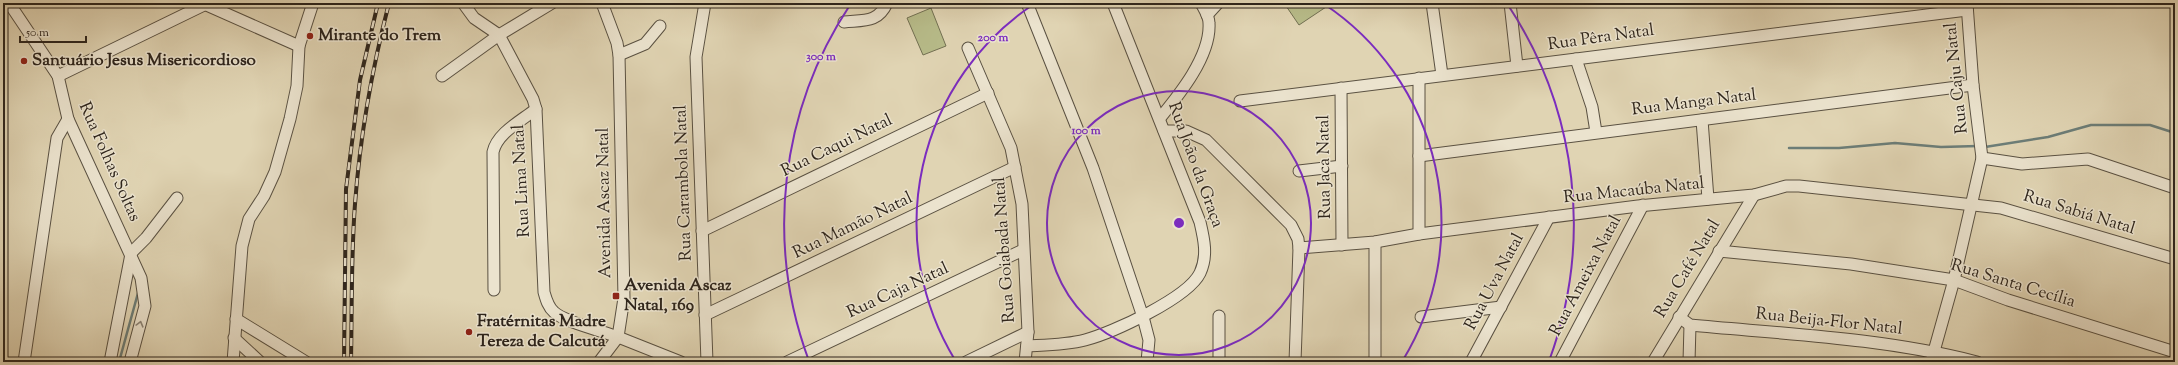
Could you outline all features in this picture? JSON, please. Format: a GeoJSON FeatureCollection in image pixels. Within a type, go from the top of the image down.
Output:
{"type":"FeatureCollection","features":[{"type":"Feature","properties":{"kind":"street","name":"Rua Folhas Soltas"},"geometry":{"type":"LineString","coordinates":[[9,3],[58,76],[68,119],[131,253],[141,278],[145,306],[130,362]]}},
{"type":"Feature","properties":{"kind":"street"},"geometry":{"type":"LineString","coordinates":[[233,362],[242,246],[250,219],[264,196],[275,172],[290,119],[297,86],[299,46],[313,3]]}},
{"type":"Feature","properties":{"kind":"street","name":"Rua Lima Natal"},"geometry":{"type":"LineString","coordinates":[[464,3],[474,18],[500,35],[533,99],[536,109],[544,292],[547,302],[554,312],[563,317],[618,337]]}},
{"type":"Feature","properties":{"kind":"street"},"geometry":{"type":"LineString","coordinates":[[442,76],[500,35],[552,3]]}},
{"type":"Feature","properties":{"kind":"street","name":"Avenida Ascaz Natal"},"geometry":{"type":"LineString","coordinates":[[602,3],[617,43],[619,55],[624,298],[618,337]]}},
{"type":"Feature","properties":{"kind":"street","name":"Rua Carambola Natal"},"geometry":{"type":"LineString","coordinates":[[705,3],[696,57],[699,98],[702,232],[708,362]]}},
{"type":"Feature","properties":{"kind":"street"},"geometry":{"type":"LineString","coordinates":[[844,22],[875,19],[882,14],[887,3]]}},
{"type":"Feature","properties":{"kind":"street"},"geometry":{"type":"LineString","coordinates":[[1027,3],[1093,168],[1143,316],[1149,340],[1147,362]]}},
{"type":"Feature","properties":{"kind":"street","name":"Rua João da Graça"},"geometry":{"type":"LineString","coordinates":[[1027,346],[1085,340],[1143,316],[1196,280],[1201,272],[1205,254],[1204,238],[1200,222],[1160,118],[1113,3]]}},
{"type":"Feature","properties":{"kind":"street"},"geometry":{"type":"LineString","coordinates":[[1160,118],[1181,91],[1199,62],[1209,32],[1207,15],[1201,3]]}},
{"type":"Feature","properties":{"kind":"street"},"geometry":{"type":"LineString","coordinates":[[1207,15],[1218,3]]}},
{"type":"Feature","properties":{"kind":"street"},"geometry":{"type":"LineString","coordinates":[[1432,3],[1442,75]]}},
{"type":"Feature","properties":{"kind":"street"},"geometry":{"type":"LineString","coordinates":[[1510,3],[1517,66]]}},
{"type":"Feature","properties":{"kind":"street"},"geometry":{"type":"LineString","coordinates":[[58,76],[203,4],[299,46]]}},
{"type":"Feature","properties":{"kind":"street","name":"Rua Pêra Natal"},"geometry":{"type":"LineString","coordinates":[[1240,101],[1576,59],[1967,6]]}},
{"type":"Feature","properties":{"kind":"street","name":"Rua Caju Natal"},"geometry":{"type":"LineString","coordinates":[[1932,356],[1954,280],[1973,204],[1982,154],[1973,85],[1967,6]]}},
{"type":"Feature","properties":{"kind":"street"},"geometry":{"type":"LineString","coordinates":[[619,55],[645,44],[660,26]]}},
{"type":"Feature","properties":{"kind":"street","name":"Rua Goiabada Natal"},"geometry":{"type":"LineString","coordinates":[[968,48],[1012,148],[1016,167],[1022,204],[1028,332],[1025,362]]}},
{"type":"Feature","properties":{"kind":"street"},"geometry":{"type":"LineString","coordinates":[[1576,59],[1592,107],[1596,132]]}},
{"type":"Feature","properties":{"kind":"street"},"geometry":{"type":"LineString","coordinates":[[1419,78],[1419,234]]}},
{"type":"Feature","properties":{"kind":"street","name":"Rua Manga Natal"},"geometry":{"type":"LineString","coordinates":[[1419,156],[1596,132],[1702,120],[1973,85]]}},
{"type":"Feature","properties":{"kind":"street","name":"Rua Jaca Natal"},"geometry":{"type":"LineString","coordinates":[[1341,88],[1342,245]]}},
{"type":"Feature","properties":{"kind":"street","name":"Rua Caqui Natal"},"geometry":{"type":"LineString","coordinates":[[702,232],[988,93]]}},
{"type":"Feature","properties":{"kind":"street"},"geometry":{"type":"LineString","coordinates":[[494,290],[493,152],[495,144],[500,138],[536,109]]}},
{"type":"Feature","properties":{"kind":"street"},"geometry":{"type":"LineString","coordinates":[[24,362],[58,138],[68,119]]}},
{"type":"Feature","properties":{"kind":"street"},"geometry":{"type":"LineString","coordinates":[[1702,120],[1708,199]]}},
{"type":"Feature","properties":{"kind":"street"},"geometry":{"type":"LineString","coordinates":[[1164,131],[1186,131],[1206,140],[1291,225],[1298,239],[1299,248],[1296,362]]}},
{"type":"Feature","properties":{"kind":"street"},"geometry":{"type":"LineString","coordinates":[[1982,154],[2022,164],[2088,159],[2175,188]]}},
{"type":"Feature","properties":{"kind":"street"},"geometry":{"type":"LineString","coordinates":[[1299,171],[1342,166]]}},
{"type":"Feature","properties":{"kind":"street","name":"Rua Mamão Natal"},"geometry":{"type":"LineString","coordinates":[[705,315],[1016,167]]}},
{"type":"Feature","properties":{"kind":"street","name":"Rua Macaúba Natal"},"geometry":{"type":"LineString","coordinates":[[1299,248],[1375,242],[1419,234],[1643,205],[1754,195],[1786,186],[1799,186],[1973,204]]}},
{"type":"Feature","properties":{"kind":"street","name":"Rua Café Natal"},"geometry":{"type":"LineString","coordinates":[[1653,362],[1754,195]]}},
{"type":"Feature","properties":{"kind":"street"},"geometry":{"type":"LineString","coordinates":[[110,362],[131,253],[146,238],[177,198]]}},
{"type":"Feature","properties":{"kind":"street","name":"Rua Sabiá Natal"},"geometry":{"type":"LineString","coordinates":[[1973,204],[2013,210],[2175,259]]}},
{"type":"Feature","properties":{"kind":"street","name":"Rua Ameixa Natal"},"geometry":{"type":"LineString","coordinates":[[1560,362],[1643,205]]}},
{"type":"Feature","properties":{"kind":"street","name":"Rua Uva Natal"},"geometry":{"type":"LineString","coordinates":[[1471,362],[1549,217]]}},
{"type":"Feature","properties":{"kind":"street"},"geometry":{"type":"LineString","coordinates":[[1375,242],[1375,362]]}},
{"type":"Feature","properties":{"kind":"street","name":"Rua Caja Natal"},"geometry":{"type":"LineString","coordinates":[[787,362],[1023,250]]}},
{"type":"Feature","properties":{"kind":"street","name":"Rua Santa Cecília"},"geometry":{"type":"LineString","coordinates":[[1719,252],[1851,264],[1954,280],[2015,302],[2175,352]]}},
{"type":"Feature","properties":{"kind":"street"},"geometry":{"type":"LineString","coordinates":[[1421,316],[1501,307]]}},
{"type":"Feature","properties":{"kind":"street"},"geometry":{"type":"LineString","coordinates":[[1219,316],[1219,362]]}},
{"type":"Feature","properties":{"kind":"street"},"geometry":{"type":"LineString","coordinates":[[1679,317],[1690,325],[1689,362]]}},
{"type":"Feature","properties":{"kind":"street"},"geometry":{"type":"LineString","coordinates":[[236,319],[306,362]]}},
{"type":"Feature","properties":{"kind":"street","name":"Rua Beija-Flor Natal"},"geometry":{"type":"LineString","coordinates":[[1690,325],[1841,339],[1932,356],[1977,362]]}},
{"type":"Feature","properties":{"kind":"street"},"geometry":{"type":"LineString","coordinates":[[966,362],[1028,332]]}},
{"type":"Feature","properties":{"kind":"street"},"geometry":{"type":"LineString","coordinates":[[598,362],[618,337],[680,362]]}},
{"type":"Feature","properties":{"kind":"street"},"geometry":{"type":"LineString","coordinates":[[234,338],[260,362]]}},
{"type":"Feature","properties":{"kind":"green space"},"geometry":{"type":"Polygon","coordinates":[[[1284,3],[1332,3],[1299,25],[1284,3]]]}},
{"type":"Feature","properties":{"kind":"green space"},"geometry":{"type":"Polygon","coordinates":[[[931,8],[946,46],[923,55],[907,18],[931,8]]]}},
{"type":"Feature","properties":{"kind":"waterway"},"geometry":{"type":"LineString","coordinates":[[1985,147],[2048,137],[2091,125],[2150,125],[2175,133]]}},
{"type":"Feature","properties":{"kind":"waterway"},"geometry":{"type":"LineString","coordinates":[[1789,148],[1839,148],[1895,143],[1941,147],[1978,146]]}},
{"type":"Feature","properties":{"kind":"waterway"},"geometry":{"type":"LineString","coordinates":[[119,362],[138,293]]}},
{"type":"Feature","properties":{"kind":"railway"},"geometry":{"type":"LineString","coordinates":[[344,362],[346,189],[360,80],[378,3]]}},
{"type":"Feature","properties":{"kind":"railway"},"geometry":{"type":"LineString","coordinates":[[351,362],[353,243],[357,179],[377,53],[389,3]]}},
{"type":"Feature","properties":{"kind":"place","name":"Mirante do Trem"},"geometry":{"type":"Point","coordinates":[310,36]}},
{"type":"Feature","properties":{"kind":"place","name":"Santuário Jesus Misericordioso"},"geometry":{"type":"Point","coordinates":[24,61]}},
{"type":"Feature","properties":{"kind":"place","name":"Avenida Ascaz Natal, 169"},"geometry":{"type":"Point","coordinates":[616,296]}},
{"type":"Feature","properties":{"kind":"place","name":"Fratérnitas Madre Tereza de Calcutá"},"geometry":{"type":"Point","coordinates":[469,332]}}]}
